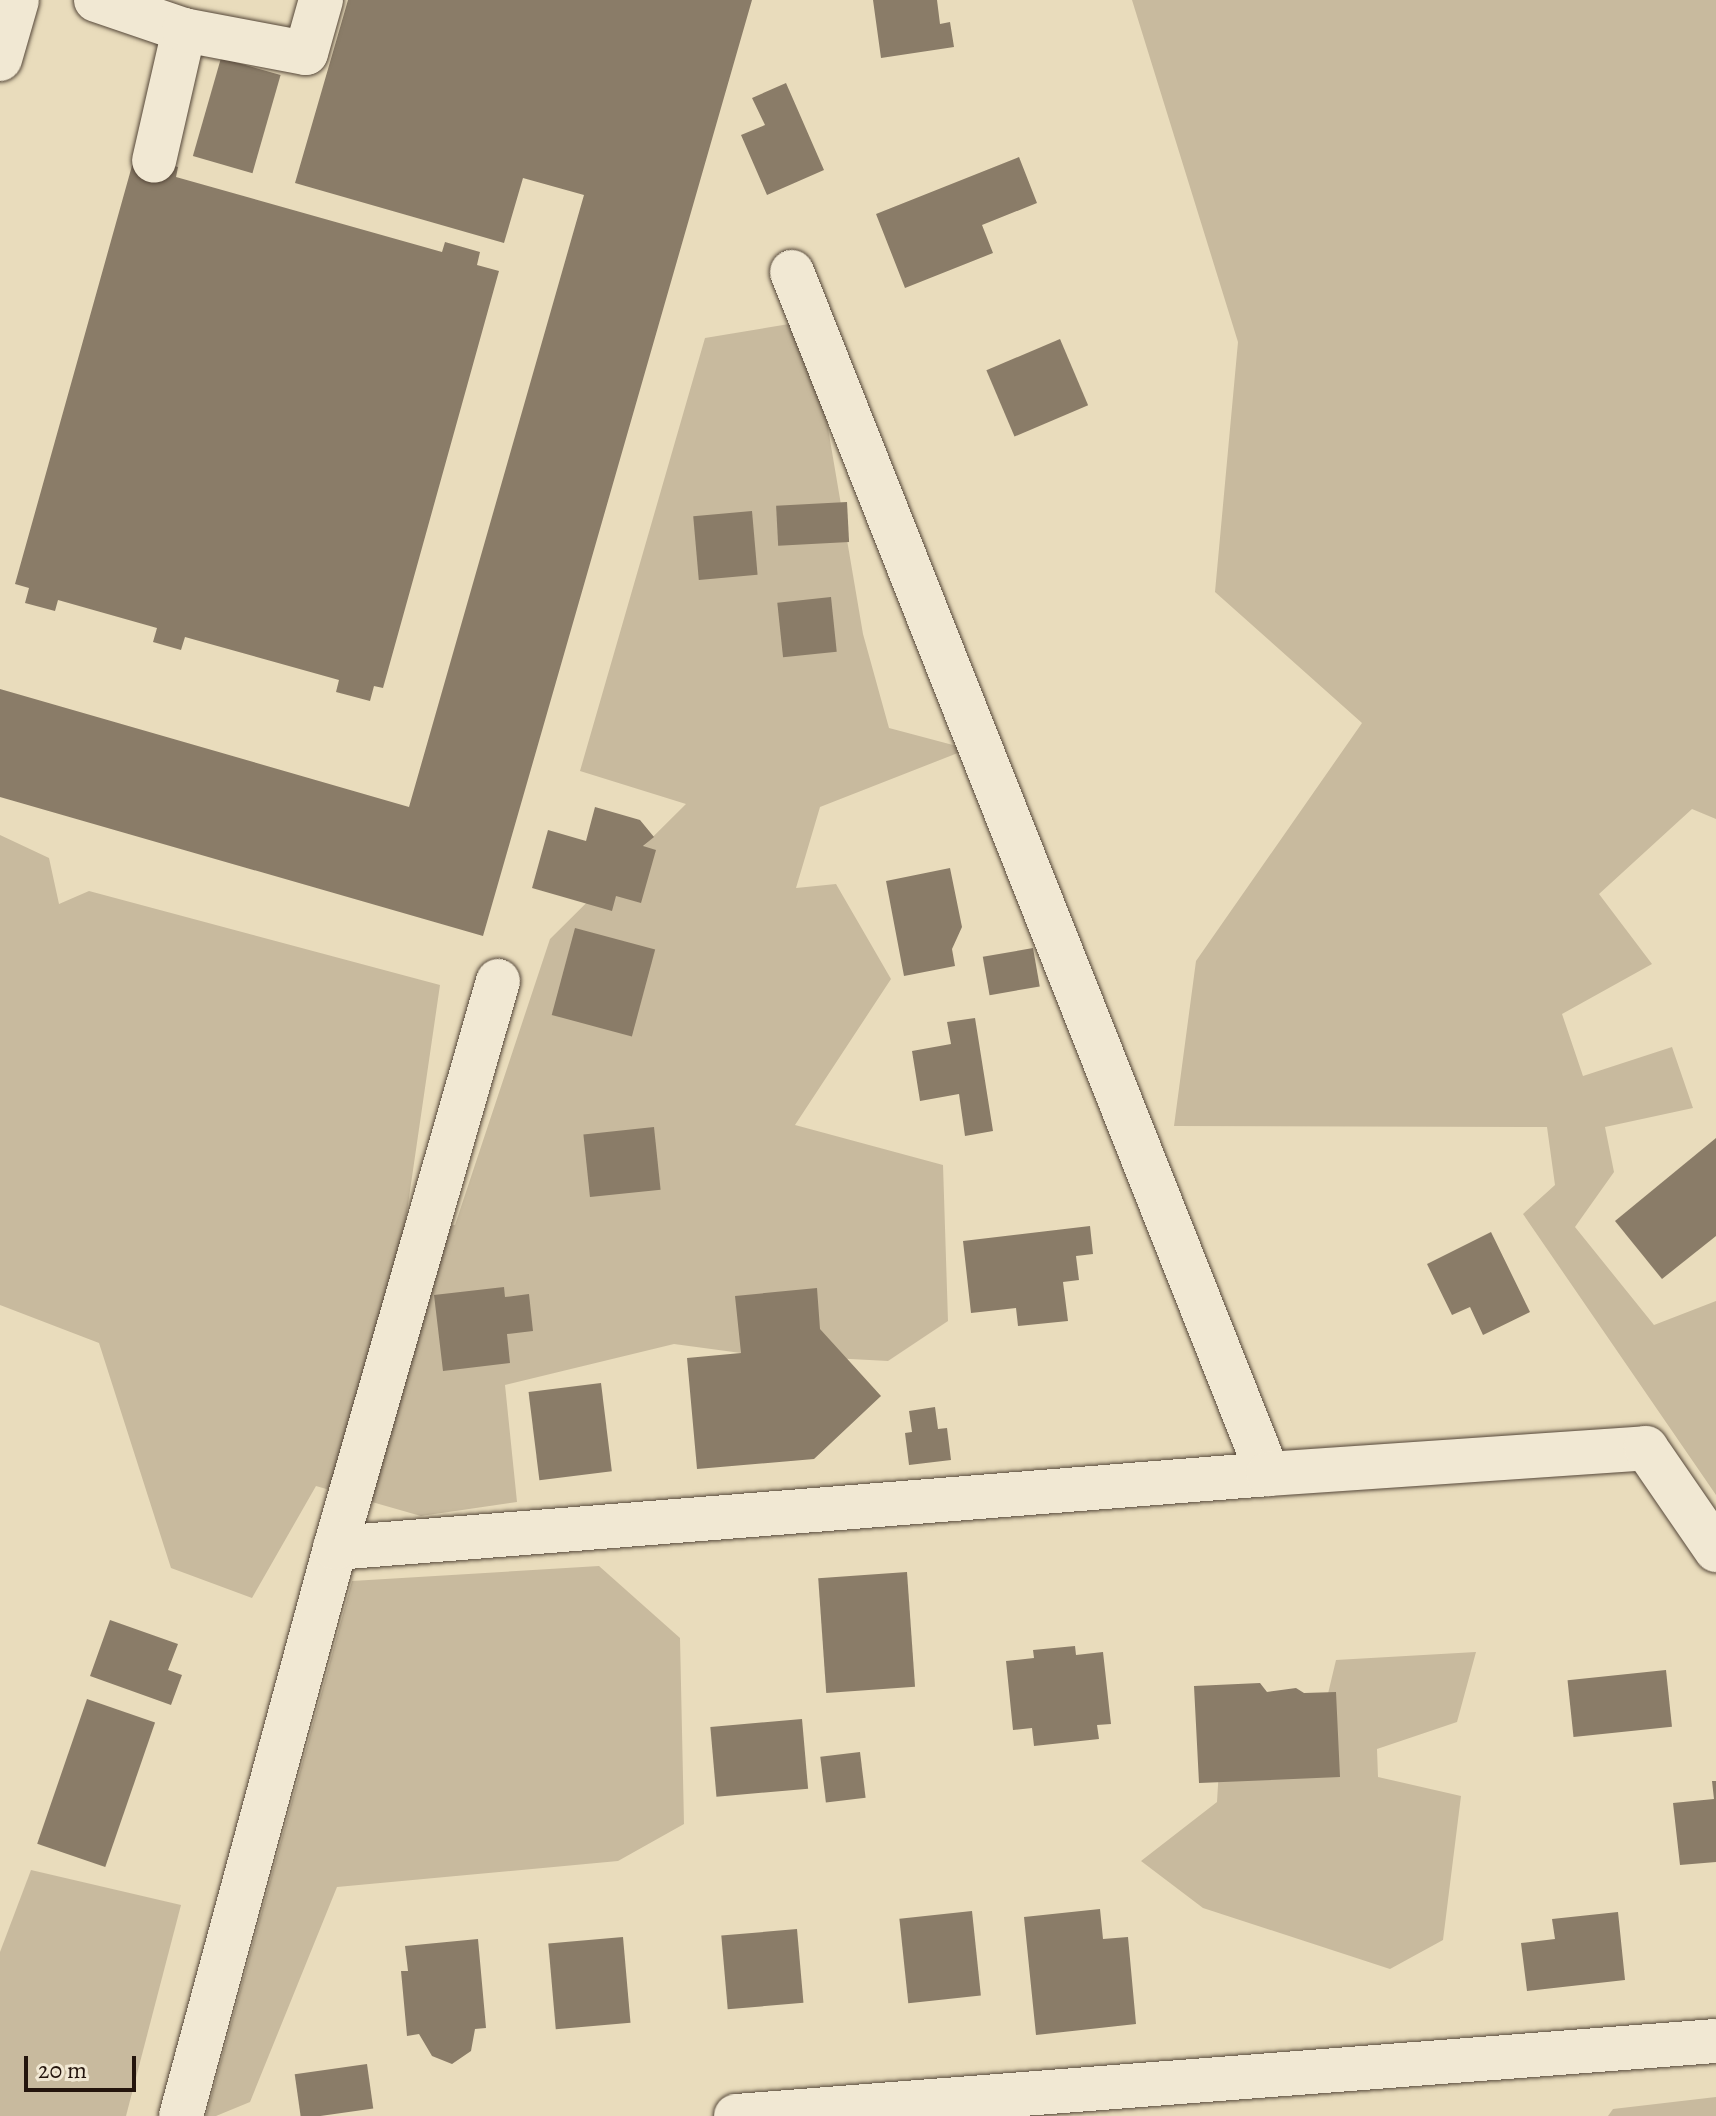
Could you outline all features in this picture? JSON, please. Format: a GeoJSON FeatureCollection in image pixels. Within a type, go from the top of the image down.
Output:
{"type":"FeatureCollection","features":[{"type":"Feature","properties":{"kind":"street"},"geometry":{"type":"LineString","coordinates":[[0,59],[17,0]]}},
{"type":"Feature","properties":{"kind":"street"},"geometry":{"type":"LineString","coordinates":[[96,0],[184,30],[306,53],[321,0]]}},
{"type":"Feature","properties":{"kind":"street"},"geometry":{"type":"LineString","coordinates":[[154,161],[184,30]]}},
{"type":"Feature","properties":{"kind":"street"},"geometry":{"type":"LineString","coordinates":[[792,272],[1268,1474]]}},
{"type":"Feature","properties":{"kind":"street"},"geometry":{"type":"LineString","coordinates":[[181,2116],[335,1548],[498,981]]}},
{"type":"Feature","properties":{"kind":"street"},"geometry":{"type":"LineString","coordinates":[[335,1548],[1268,1474],[1646,1448],[1716,1550]]}},
{"type":"Feature","properties":{"kind":"street"},"geometry":{"type":"LineString","coordinates":[[736,2116],[1716,2041]]}},
{"type":"Feature","properties":{"kind":"shaded area"},"geometry":{"type":"Polygon","coordinates":[[[1132,0],[1716,0],[1716,819],[1692,809],[1599,894],[1652,964],[1562,1014],[1583,1076],[1672,1047],[1693,1108],[1605,1127],[1614,1172],[1575,1227],[1654,1325],[1716,1301],[1716,1495],[1523,1214],[1555,1185],[1547,1127],[1174,1126],[1196,961],[1362,723],[1215,592],[1238,342],[1132,0]]]}},
{"type":"Feature","properties":{"kind":"shaded area"},"geometry":{"type":"Polygon","coordinates":[[[789,324],[814,346],[863,634],[889,728],[968,749],[820,807],[796,888],[836,884],[891,979],[795,1125],[943,1165],[948,1321],[888,1361],[741,1353],[674,1344],[505,1385],[517,1502],[421,1516],[316,1486],[252,1598],[171,1568],[99,1343],[0,1305],[0,835],[49,858],[59,904],[89,891],[440,985],[405,1225],[455,1225],[550,939],[686,804],[580,771],[705,338],[789,324]]]}},
{"type":"Feature","properties":{"kind":"shaded area"},"geometry":{"type":"Polygon","coordinates":[[[599,1566],[680,1638],[684,1824],[618,1861],[337,1887],[250,2102],[216,2116],[206,2116],[352,1581],[599,1566]]]}},
{"type":"Feature","properties":{"kind":"shaded area"},"geometry":{"type":"Polygon","coordinates":[[[1476,1652],[1457,1722],[1377,1749],[1378,1777],[1461,1796],[1443,1940],[1390,1969],[1203,1908],[1141,1861],[1217,1802],[1220,1752],[1316,1744],[1336,1660],[1476,1652]]]}},
{"type":"Feature","properties":{"kind":"shaded area"},"geometry":{"type":"Polygon","coordinates":[[[31,1870],[181,1905],[126,2116],[0,2116],[0,1952],[31,1870]]]}},
{"type":"Feature","properties":{"kind":"shaded area"},"geometry":{"type":"Polygon","coordinates":[[[1716,2097],[1716,2116],[1608,2116],[1613,2109],[1716,2097]]]}},
{"type":"Feature","properties":{"kind":"building"},"geometry":{"type":"Polygon","coordinates":[[[348,0],[752,0],[483,936],[0,797],[0,689],[409,807],[584,195],[523,178],[504,243],[295,183],[348,0]]]}},
{"type":"Feature","properties":{"kind":"building"},"geometry":{"type":"Polygon","coordinates":[[[873,0],[937,0],[940,24],[950,22],[954,47],[881,58],[873,0]]]}},
{"type":"Feature","properties":{"kind":"building"},"geometry":{"type":"Polygon","coordinates":[[[221,58],[281,75],[252,173],[193,156],[221,58]]]}},
{"type":"Feature","properties":{"kind":"building"},"geometry":{"type":"Polygon","coordinates":[[[786,83],[824,170],[767,195],[741,135],[765,125],[752,98],[786,83]]]}},
{"type":"Feature","properties":{"kind":"building"},"geometry":{"type":"Polygon","coordinates":[[[135,155],[178,167],[176,177],[442,252],[445,242],[480,252],[477,265],[499,271],[383,688],[374,686],[370,701],[336,692],[339,680],[185,637],[181,650],[153,642],[157,628],[58,600],[55,611],[25,603],[29,588],[15,584],[135,155]]]}},
{"type":"Feature","properties":{"kind":"building"},"geometry":{"type":"Polygon","coordinates":[[[1019,157],[1037,203],[982,225],[993,253],[905,288],[876,214],[1019,157]]]}},
{"type":"Feature","properties":{"kind":"building"},"geometry":{"type":"Polygon","coordinates":[[[1060,339],[1088,405],[1014,437],[986,370],[1060,339]]]}},
{"type":"Feature","properties":{"kind":"building"},"geometry":{"type":"Polygon","coordinates":[[[847,502],[849,542],[778,546],[776,506],[847,502]]]}},
{"type":"Feature","properties":{"kind":"building"},"geometry":{"type":"Polygon","coordinates":[[[752,511],[758,575],[699,580],[693,516],[752,511]]]}},
{"type":"Feature","properties":{"kind":"building"},"geometry":{"type":"Polygon","coordinates":[[[831,597],[837,652],[783,657],[777,603],[831,597]]]}},
{"type":"Feature","properties":{"kind":"building"},"geometry":{"type":"Polygon","coordinates":[[[595,807],[640,820],[654,837],[643,846],[656,850],[641,903],[616,896],[612,911],[532,888],[548,830],[586,841],[595,807]]]}},
{"type":"Feature","properties":{"kind":"building"},"geometry":{"type":"Polygon","coordinates":[[[950,868],[962,927],[952,949],[955,966],[904,976],[886,881],[950,868]]]}},
{"type":"Feature","properties":{"kind":"building"},"geometry":{"type":"Polygon","coordinates":[[[575,928],[655,949],[632,1036],[552,1015],[575,928]]]}},
{"type":"Feature","properties":{"kind":"building"},"geometry":{"type":"Polygon","coordinates":[[[1033,948],[1040,986],[990,995],[983,957],[1033,948]]]}},
{"type":"Feature","properties":{"kind":"building"},"geometry":{"type":"Polygon","coordinates":[[[975,1018],[993,1131],[965,1136],[959,1094],[920,1101],[912,1051],[951,1044],[947,1022],[975,1018]]]}},
{"type":"Feature","properties":{"kind":"building"},"geometry":{"type":"Polygon","coordinates":[[[654,1127],[661,1190],[590,1197],[583,1134],[654,1127]]]}},
{"type":"Feature","properties":{"kind":"building"},"geometry":{"type":"Polygon","coordinates":[[[1716,1138],[1716,1236],[1662,1279],[1615,1221],[1716,1138]]]}},
{"type":"Feature","properties":{"kind":"building"},"geometry":{"type":"Polygon","coordinates":[[[1090,1226],[1093,1254],[1076,1256],[1079,1280],[1063,1282],[1068,1321],[1018,1326],[1016,1308],[971,1313],[963,1241],[1090,1226]]]}},
{"type":"Feature","properties":{"kind":"building"},"geometry":{"type":"Polygon","coordinates":[[[1491,1232],[1530,1312],[1483,1335],[1470,1307],[1452,1315],[1427,1264],[1491,1232]]]}},
{"type":"Feature","properties":{"kind":"building"},"geometry":{"type":"Polygon","coordinates":[[[504,1287],[505,1297],[529,1294],[533,1331],[507,1334],[510,1363],[443,1371],[434,1295],[504,1287]]]}},
{"type":"Feature","properties":{"kind":"building"},"geometry":{"type":"Polygon","coordinates":[[[817,1288],[820,1329],[881,1396],[814,1459],[697,1469],[687,1358],[741,1353],[735,1296],[817,1288]]]}},
{"type":"Feature","properties":{"kind":"building"},"geometry":{"type":"Polygon","coordinates":[[[601,1383],[612,1471],[539,1480],[529,1392],[601,1383]]]}},
{"type":"Feature","properties":{"kind":"building"},"geometry":{"type":"Polygon","coordinates":[[[935,1407],[938,1429],[947,1428],[951,1460],[909,1465],[905,1433],[912,1432],[909,1411],[935,1407]]]}},
{"type":"Feature","properties":{"kind":"building"},"geometry":{"type":"Polygon","coordinates":[[[907,1572],[915,1687],[826,1693],[818,1578],[907,1572]]]}},
{"type":"Feature","properties":{"kind":"building"},"geometry":{"type":"Polygon","coordinates":[[[110,1620],[178,1644],[168,1670],[182,1675],[171,1705],[90,1676],[110,1620]]]}},
{"type":"Feature","properties":{"kind":"building"},"geometry":{"type":"Polygon","coordinates":[[[1075,1646],[1076,1655],[1103,1652],[1111,1724],[1097,1725],[1099,1739],[1034,1746],[1032,1728],[1013,1730],[1006,1661],[1034,1658],[1033,1650],[1075,1646]]]}},
{"type":"Feature","properties":{"kind":"building"},"geometry":{"type":"Polygon","coordinates":[[[1666,1670],[1672,1727],[1574,1737],[1568,1680],[1666,1670]]]}},
{"type":"Feature","properties":{"kind":"building"},"geometry":{"type":"Polygon","coordinates":[[[1260,1683],[1267,1692],[1296,1688],[1304,1693],[1336,1692],[1340,1777],[1199,1783],[1194,1686],[1260,1683]]]}},
{"type":"Feature","properties":{"kind":"building"},"geometry":{"type":"Polygon","coordinates":[[[87,1699],[155,1722],[105,1867],[37,1844],[87,1699]]]}},
{"type":"Feature","properties":{"kind":"building"},"geometry":{"type":"Polygon","coordinates":[[[802,1719],[808,1789],[716,1797],[710,1727],[802,1719]]]}},
{"type":"Feature","properties":{"kind":"building"},"geometry":{"type":"Polygon","coordinates":[[[860,1752],[866,1798],[826,1803],[820,1757],[860,1752]]]}},
{"type":"Feature","properties":{"kind":"building"},"geometry":{"type":"Polygon","coordinates":[[[1712,1781],[1716,1781],[1716,1862],[1680,1865],[1673,1803],[1714,1799],[1712,1781]]]}},
{"type":"Feature","properties":{"kind":"building"},"geometry":{"type":"Polygon","coordinates":[[[1100,1909],[1103,1939],[1128,1937],[1136,2024],[1036,2035],[1024,1917],[1100,1909]]]}},
{"type":"Feature","properties":{"kind":"building"},"geometry":{"type":"Polygon","coordinates":[[[972,1911],[981,1996],[908,2003],[899,1919],[972,1911]]]}},
{"type":"Feature","properties":{"kind":"building"},"geometry":{"type":"Polygon","coordinates":[[[1618,1912],[1625,1980],[1527,1991],[1521,1943],[1555,1939],[1552,1919],[1618,1912]]]}},
{"type":"Feature","properties":{"kind":"building"},"geometry":{"type":"Polygon","coordinates":[[[797,1929],[803,2003],[728,2009],[721,1936],[797,1929]]]}},
{"type":"Feature","properties":{"kind":"building"},"geometry":{"type":"Polygon","coordinates":[[[623,1937],[630,2023],[556,2029],[548,1944],[623,1937]]]}},
{"type":"Feature","properties":{"kind":"building"},"geometry":{"type":"Polygon","coordinates":[[[478,1939],[486,2028],[475,2029],[471,2051],[452,2064],[432,2056],[419,2034],[407,2036],[401,1971],[408,1971],[405,1946],[478,1939]]]}},
{"type":"Feature","properties":{"kind":"building"},"geometry":{"type":"Polygon","coordinates":[[[367,2064],[373,2109],[301,2116],[295,2074],[367,2064]]]}}]}
